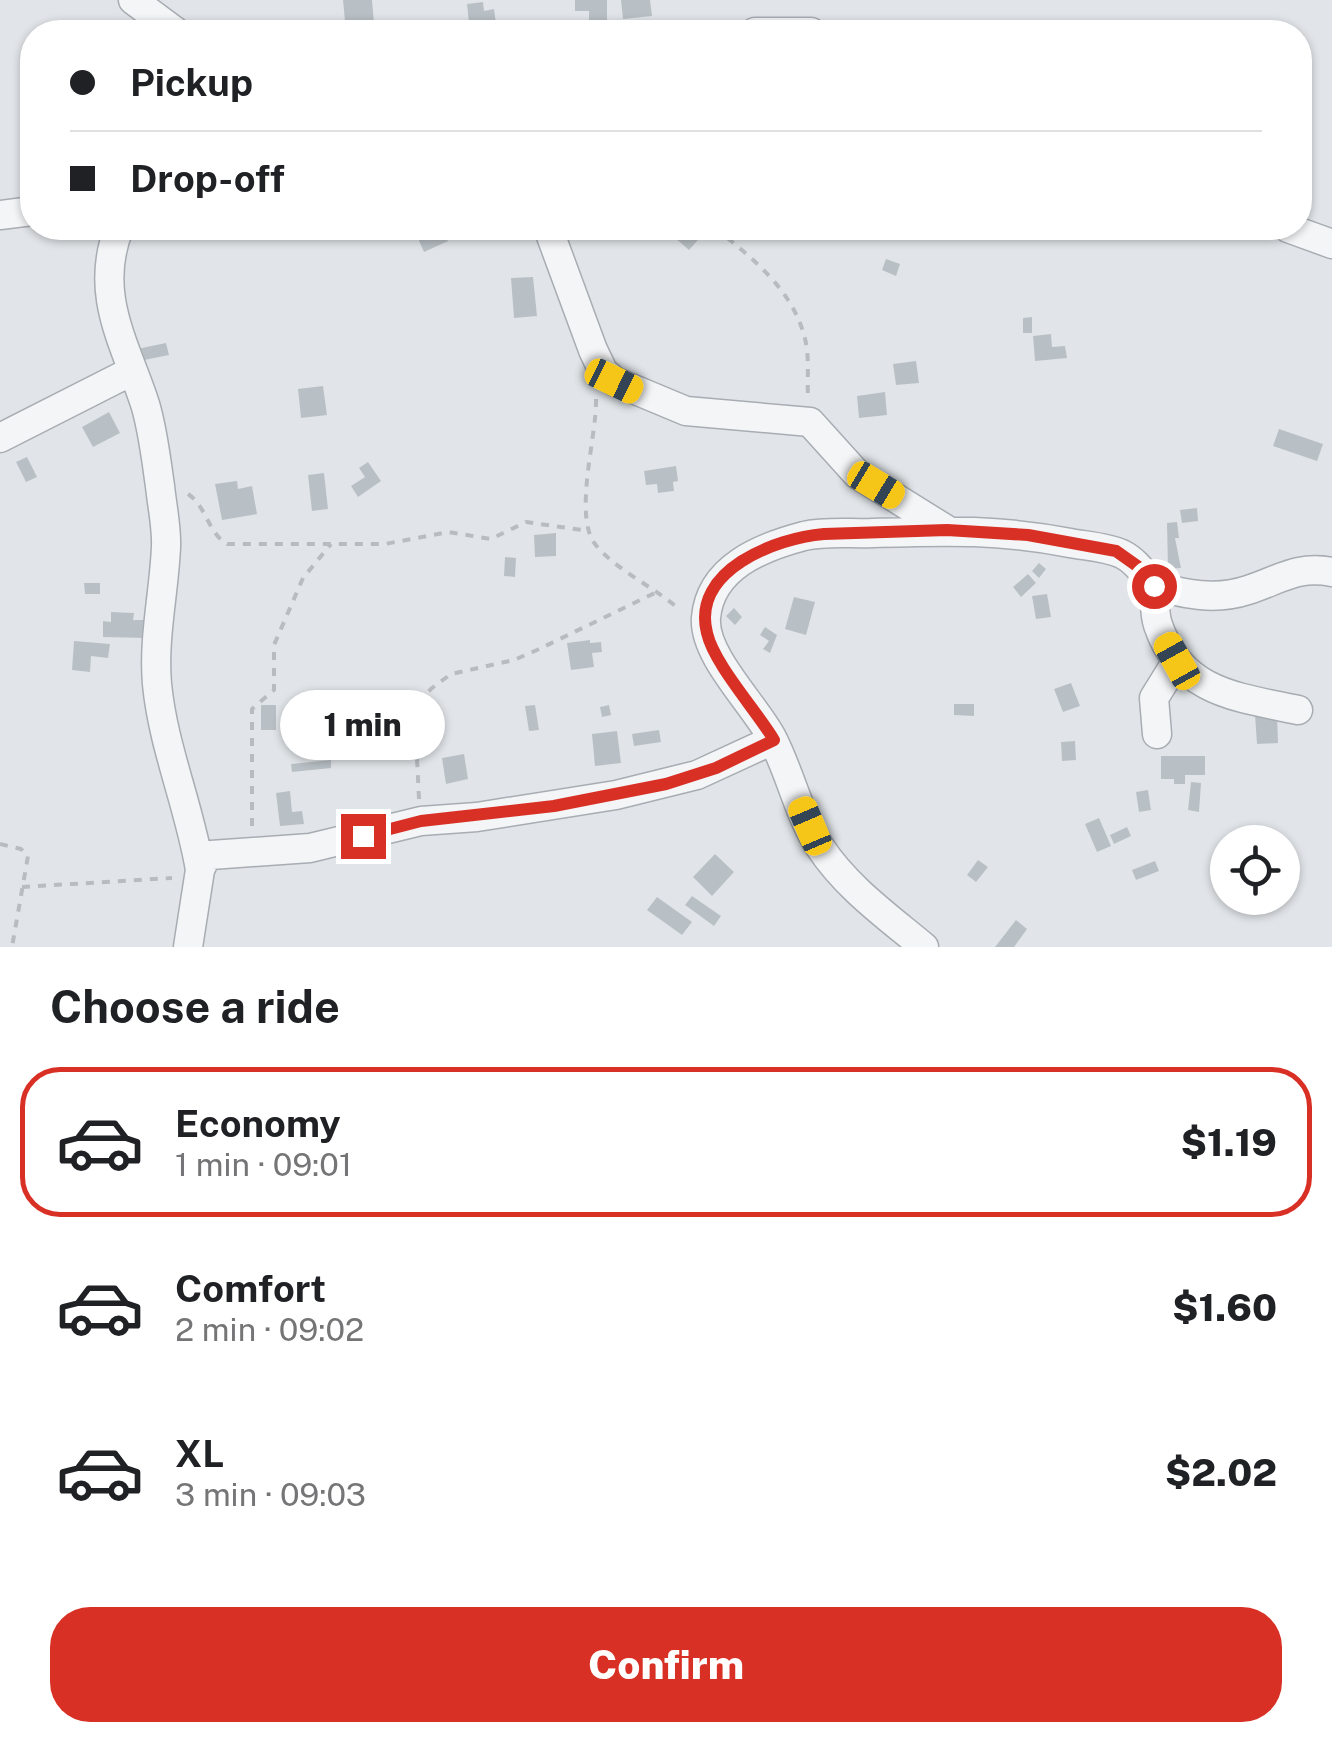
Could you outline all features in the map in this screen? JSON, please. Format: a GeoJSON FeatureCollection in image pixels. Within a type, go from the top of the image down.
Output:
{"type":"FeatureCollection","features":[{"type":"Feature","properties":{"kind":"street"},"geometry":{"type":"LineString","coordinates":[[133,0],[160,20]]}},
{"type":"Feature","properties":{"kind":"street"},"geometry":{"type":"LineString","coordinates":[[114,240],[110,297],[120,342],[149,420],[166,543],[159,604],[157,683],[162,719],[194,833],[200,870]]}},
{"type":"Feature","properties":{"kind":"street"},"geometry":{"type":"LineString","coordinates":[[552,240],[593,350],[603,371],[614,381],[686,411],[810,422],[858,474],[947,530]]}},
{"type":"Feature","properties":{"kind":"street"},"geometry":{"type":"LineString","coordinates":[[0,438],[132,371]]}},
{"type":"Feature","properties":{"kind":"street"},"geometry":{"type":"LineString","coordinates":[[924,947],[865,898],[819,846],[774,740],[715,652],[706,633],[709,601],[720,580],[740,562],[766,548],[808,535],[947,530],[1028,535],[1116,551],[1140,568],[1154,586],[1157,624],[1177,661],[1199,682],[1220,692],[1298,710]]}},
{"type":"Feature","properties":{"kind":"street"},"geometry":{"type":"LineString","coordinates":[[1154,586],[1209,598],[1248,590],[1304,569],[1332,572]]}},
{"type":"Feature","properties":{"kind":"street"},"geometry":{"type":"LineString","coordinates":[[1157,734],[1154,698],[1177,661]]}},
{"type":"Feature","properties":{"kind":"street"},"geometry":{"type":"LineString","coordinates":[[188,947],[200,870],[212,855],[310,848],[421,821],[554,806],[666,784],[716,768],[774,740]]}},
{"type":"Feature","properties":{"kind":"path"},"geometry":{"type":"LineString","coordinates":[[730,240],[758,262],[788,299],[806,344],[810,422]]}},
{"type":"Feature","properties":{"kind":"path"},"geometry":{"type":"LineString","coordinates":[[596,396],[587,508],[593,542],[610,559],[659,591],[706,633]]}},
{"type":"Feature","properties":{"kind":"path"},"geometry":{"type":"LineString","coordinates":[[160,485],[193,497],[216,537],[226,544],[385,544],[448,532],[491,539],[526,522],[590,531]]}},
{"type":"Feature","properties":{"kind":"path"},"geometry":{"type":"LineString","coordinates":[[252,853],[252,708],[274,690],[274,645],[303,578],[331,544]]}},
{"type":"Feature","properties":{"kind":"path"},"geometry":{"type":"LineString","coordinates":[[421,821],[415,717],[421,699],[432,688],[450,674],[514,660],[659,591]]}},
{"type":"Feature","properties":{"kind":"path"},"geometry":{"type":"LineString","coordinates":[[0,844],[26,852],[12,947]]}},
{"type":"Feature","properties":{"kind":"path"},"geometry":{"type":"LineString","coordinates":[[22,888],[184,878],[200,870]]}},
{"type":"Feature","properties":{"kind":"building"},"geometry":{"type":"Polygon","coordinates":[[[343,0],[372,0],[374,20],[345,20],[343,0]]]}},
{"type":"Feature","properties":{"kind":"building"},"geometry":{"type":"Polygon","coordinates":[[[575,0],[607,0],[607,20],[589,20],[589,11],[575,11],[575,0]]]}},
{"type":"Feature","properties":{"kind":"building"},"geometry":{"type":"Polygon","coordinates":[[[621,0],[650,0],[652,16],[623,19],[621,0]]]}},
{"type":"Feature","properties":{"kind":"building"},"geometry":{"type":"Polygon","coordinates":[[[483,2],[484,11],[494,9],[496,20],[469,20],[467,4],[483,2]]]}},
{"type":"Feature","properties":{"kind":"building"},"geometry":{"type":"Polygon","coordinates":[[[419,240],[448,240],[448,241],[424,252],[419,240]]]}},
{"type":"Feature","properties":{"kind":"building"},"geometry":{"type":"Polygon","coordinates":[[[677,240],[698,240],[689,250],[677,240]]]}},
{"type":"Feature","properties":{"kind":"building"},"geometry":{"type":"Polygon","coordinates":[[[886,259],[900,264],[896,276],[882,270],[886,259]]]}},
{"type":"Feature","properties":{"kind":"building"},"geometry":{"type":"Polygon","coordinates":[[[533,277],[537,316],[514,318],[511,278],[533,277]]]}},
{"type":"Feature","properties":{"kind":"building"},"geometry":{"type":"Polygon","coordinates":[[[1032,317],[1032,333],[1023,333],[1023,318],[1032,317]]]}},
{"type":"Feature","properties":{"kind":"building"},"geometry":{"type":"Polygon","coordinates":[[[1051,334],[1052,347],[1065,346],[1067,358],[1035,361],[1033,336],[1051,334]]]}},
{"type":"Feature","properties":{"kind":"building"},"geometry":{"type":"Polygon","coordinates":[[[166,343],[169,355],[139,361],[137,349],[166,343]]]}},
{"type":"Feature","properties":{"kind":"building"},"geometry":{"type":"Polygon","coordinates":[[[916,361],[919,383],[896,385],[893,364],[916,361]]]}},
{"type":"Feature","properties":{"kind":"building"},"geometry":{"type":"Polygon","coordinates":[[[323,386],[327,415],[301,418],[298,389],[323,386]]]}},
{"type":"Feature","properties":{"kind":"building"},"geometry":{"type":"Polygon","coordinates":[[[885,392],[887,415],[859,418],[857,396],[885,392]]]}},
{"type":"Feature","properties":{"kind":"building"},"geometry":{"type":"Polygon","coordinates":[[[109,412],[120,433],[93,447],[82,427],[109,412]]]}},
{"type":"Feature","properties":{"kind":"building"},"geometry":{"type":"Polygon","coordinates":[[[1279,429],[1323,444],[1317,461],[1273,446],[1279,429]]]}},
{"type":"Feature","properties":{"kind":"building"},"geometry":{"type":"Polygon","coordinates":[[[27,457],[37,477],[26,482],[16,462],[27,457]]]}},
{"type":"Feature","properties":{"kind":"building"},"geometry":{"type":"Polygon","coordinates":[[[368,462],[381,481],[358,497],[351,486],[365,477],[359,468],[368,462]]]}},
{"type":"Feature","properties":{"kind":"building"},"geometry":{"type":"Polygon","coordinates":[[[676,466],[678,481],[673,482],[674,491],[658,493],[657,484],[646,485],[644,471],[676,466]]]}},
{"type":"Feature","properties":{"kind":"building"},"geometry":{"type":"Polygon","coordinates":[[[324,473],[328,509],[312,511],[308,475],[324,473]]]}},
{"type":"Feature","properties":{"kind":"building"},"geometry":{"type":"Polygon","coordinates":[[[237,481],[238,489],[252,486],[257,514],[222,520],[215,484],[237,481]]]}},
{"type":"Feature","properties":{"kind":"building"},"geometry":{"type":"Polygon","coordinates":[[[1197,508],[1198,521],[1182,523],[1180,510],[1197,508]]]}},
{"type":"Feature","properties":{"kind":"building"},"geometry":{"type":"Polygon","coordinates":[[[1177,522],[1179,538],[1175,538],[1181,568],[1168,569],[1167,523],[1177,522]]]}},
{"type":"Feature","properties":{"kind":"building"},"geometry":{"type":"Polygon","coordinates":[[[556,533],[556,556],[535,557],[534,535],[556,533]]]}},
{"type":"Feature","properties":{"kind":"building"},"geometry":{"type":"Polygon","coordinates":[[[505,557],[516,558],[515,577],[504,576],[505,557]]]}},
{"type":"Feature","properties":{"kind":"building"},"geometry":{"type":"Polygon","coordinates":[[[1039,563],[1046,569],[1039,578],[1032,571],[1039,563]]]}},
{"type":"Feature","properties":{"kind":"building"},"geometry":{"type":"Polygon","coordinates":[[[1028,574],[1036,583],[1021,597],[1013,587],[1028,574]]]}},
{"type":"Feature","properties":{"kind":"building"},"geometry":{"type":"Polygon","coordinates":[[[84,583],[100,583],[100,594],[85,594],[84,583]]]}},
{"type":"Feature","properties":{"kind":"building"},"geometry":{"type":"Polygon","coordinates":[[[1047,594],[1051,617],[1036,619],[1032,596],[1047,594]]]}},
{"type":"Feature","properties":{"kind":"building"},"geometry":{"type":"Polygon","coordinates":[[[794,597],[815,602],[806,635],[785,629],[794,597]]]}},
{"type":"Feature","properties":{"kind":"building"},"geometry":{"type":"Polygon","coordinates":[[[734,608],[742,617],[735,625],[726,616],[734,608]]]}},
{"type":"Feature","properties":{"kind":"building"},"geometry":{"type":"Polygon","coordinates":[[[111,612],[134,613],[133,620],[147,620],[146,638],[103,637],[103,621],[111,622],[111,612]]]}},
{"type":"Feature","properties":{"kind":"building"},"geometry":{"type":"Polygon","coordinates":[[[765,627],[777,635],[770,653],[763,649],[769,641],[760,635],[765,627]]]}},
{"type":"Feature","properties":{"kind":"building"},"geometry":{"type":"Polygon","coordinates":[[[74,641],[110,644],[108,658],[91,656],[90,672],[72,670],[74,641]]]}},
{"type":"Feature","properties":{"kind":"building"},"geometry":{"type":"Polygon","coordinates":[[[601,642],[602,652],[592,653],[594,667],[571,670],[567,643],[601,642]]]}},
{"type":"Feature","properties":{"kind":"building"},"geometry":{"type":"Polygon","coordinates":[[[1071,683],[1080,706],[1063,712],[1054,689],[1071,683]]]}},
{"type":"Feature","properties":{"kind":"building"},"geometry":{"type":"Polygon","coordinates":[[[954,704],[974,704],[974,716],[954,715],[954,704]]]}},
{"type":"Feature","properties":{"kind":"building"},"geometry":{"type":"Polygon","coordinates":[[[261,705],[276,705],[276,730],[261,730],[261,705]]]}},
{"type":"Feature","properties":{"kind":"building"},"geometry":{"type":"Polygon","coordinates":[[[535,705],[539,730],[529,731],[525,706],[535,705]]]}},
{"type":"Feature","properties":{"kind":"building"},"geometry":{"type":"Polygon","coordinates":[[[609,705],[611,715],[602,717],[600,707],[609,705]]]}},
{"type":"Feature","properties":{"kind":"building"},"geometry":{"type":"Polygon","coordinates":[[[1277,714],[1278,743],[1257,744],[1255,715],[1277,714]]]}},
{"type":"Feature","properties":{"kind":"building"},"geometry":{"type":"Polygon","coordinates":[[[659,730],[661,742],[634,746],[632,734],[659,730]]]}},
{"type":"Feature","properties":{"kind":"building"},"geometry":{"type":"Polygon","coordinates":[[[617,731],[621,763],[595,766],[592,734],[617,731]]]}},
{"type":"Feature","properties":{"kind":"building"},"geometry":{"type":"Polygon","coordinates":[[[1075,741],[1076,760],[1062,761],[1061,742],[1075,741]]]}},
{"type":"Feature","properties":{"kind":"building"},"geometry":{"type":"Polygon","coordinates":[[[464,754],[468,779],[446,784],[442,758],[464,754]]]}},
{"type":"Feature","properties":{"kind":"building"},"geometry":{"type":"Polygon","coordinates":[[[1161,756],[1205,756],[1205,775],[1185,775],[1185,784],[1161,779],[1161,756]]]}},
{"type":"Feature","properties":{"kind":"building"},"geometry":{"type":"Polygon","coordinates":[[[331,760],[331,768],[292,772],[291,764],[331,760]]]}},
{"type":"Feature","properties":{"kind":"building"},"geometry":{"type":"Polygon","coordinates":[[[1191,782],[1201,783],[1199,812],[1188,810],[1191,782]]]}},
{"type":"Feature","properties":{"kind":"building"},"geometry":{"type":"Polygon","coordinates":[[[1148,790],[1151,810],[1139,812],[1136,792],[1148,790]]]}},
{"type":"Feature","properties":{"kind":"building"},"geometry":{"type":"Polygon","coordinates":[[[290,791],[292,812],[302,811],[304,824],[280,826],[276,793],[290,791]]]}},
{"type":"Feature","properties":{"kind":"building"},"geometry":{"type":"Polygon","coordinates":[[[1099,818],[1111,846],[1097,852],[1085,824],[1099,818]]]}},
{"type":"Feature","properties":{"kind":"building"},"geometry":{"type":"Polygon","coordinates":[[[1127,827],[1131,836],[1114,844],[1110,835],[1127,827]]]}},
{"type":"Feature","properties":{"kind":"building"},"geometry":{"type":"Polygon","coordinates":[[[715,854],[734,872],[712,896],[693,877],[715,854]]]}},
{"type":"Feature","properties":{"kind":"building"},"geometry":{"type":"Polygon","coordinates":[[[978,860],[988,867],[976,882],[967,875],[978,860]]]}},
{"type":"Feature","properties":{"kind":"building"},"geometry":{"type":"Polygon","coordinates":[[[1155,861],[1159,871],[1136,880],[1132,870],[1155,861]]]}},
{"type":"Feature","properties":{"kind":"building"},"geometry":{"type":"Polygon","coordinates":[[[692,896],[721,916],[714,926],[685,905],[692,896]]]}},
{"type":"Feature","properties":{"kind":"building"},"geometry":{"type":"Polygon","coordinates":[[[657,897],[692,922],[682,935],[647,910],[657,897]]]}},
{"type":"Feature","properties":{"kind":"building"},"geometry":{"type":"Polygon","coordinates":[[[1016,920],[1027,929],[1014,947],[995,947],[1016,920]]]}},
{"type":"Feature","properties":{"kind":"route"},"geometry":{"type":"LineString","coordinates":[[363,836],[421,821],[554,806],[666,784],[698,776],[774,740],[706,633],[709,601],[720,580],[740,562],[766,548],[808,535],[994,530],[1116,551],[1140,568],[1154,586]]}}]}
